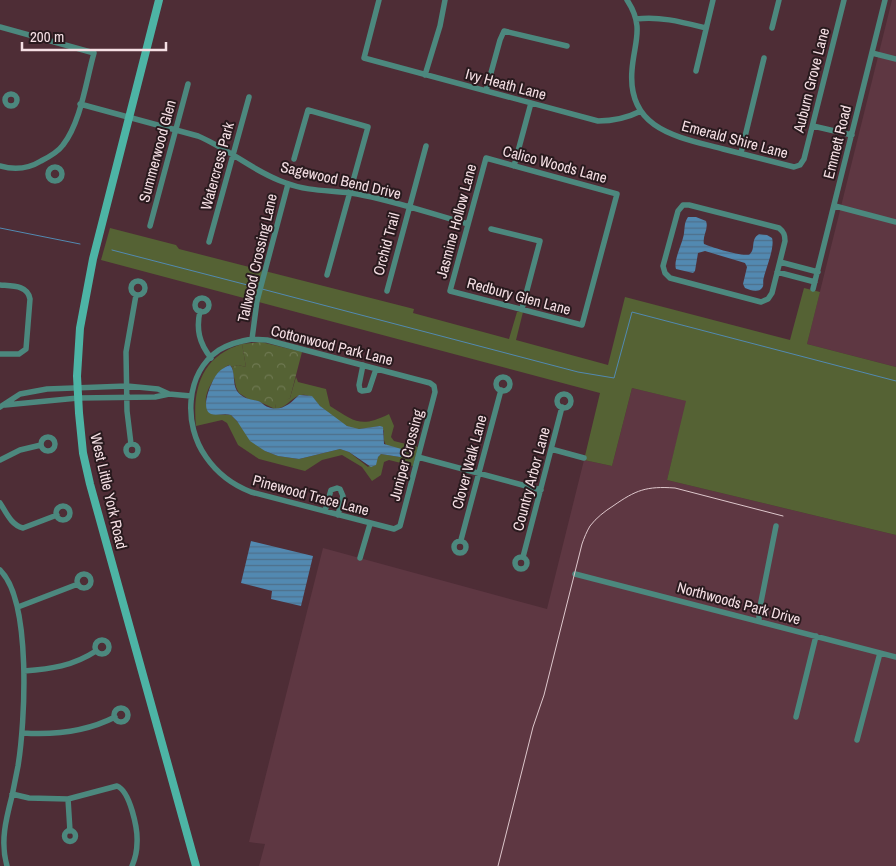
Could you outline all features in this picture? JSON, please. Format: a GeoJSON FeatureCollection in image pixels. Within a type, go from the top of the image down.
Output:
{"type":"FeatureCollection","features":[{"type":"Feature","properties":{"kind":"main road","name":"West Little York Road"},"geometry":{"type":"LineString","coordinates":[[159,0],[87,285],[78,343],[77,388],[83,453],[90,484],[196,866]]}},
{"type":"Feature","properties":{"kind":"street","name":"Ivy Heath Lane"},"geometry":{"type":"LineString","coordinates":[[379,0],[364,58],[598,121],[614,121],[630,117],[641,110]]}},
{"type":"Feature","properties":{"kind":"street"},"geometry":{"type":"LineString","coordinates":[[425,75],[440,26],[445,0]]}},
{"type":"Feature","properties":{"kind":"street"},"geometry":{"type":"LineString","coordinates":[[627,0],[636,19],[637,42],[632,64],[631,80],[633,93],[641,110]]}},
{"type":"Feature","properties":{"kind":"street"},"geometry":{"type":"LineString","coordinates":[[696,71],[713,0]]}},
{"type":"Feature","properties":{"kind":"street"},"geometry":{"type":"LineString","coordinates":[[772,28],[779,0]]}},
{"type":"Feature","properties":{"kind":"street","name":"Auburn Grove Lane"},"geometry":{"type":"LineString","coordinates":[[800,165],[804,159],[813,126],[844,0]]}},
{"type":"Feature","properties":{"kind":"street","name":"Emmett Road"},"geometry":{"type":"LineString","coordinates":[[813,289],[885,0]]}},
{"type":"Feature","properties":{"kind":"street"},"geometry":{"type":"LineString","coordinates":[[636,19],[664,18],[706,28]]}},
{"type":"Feature","properties":{"kind":"street"},"geometry":{"type":"LineString","coordinates":[[0,27],[94,53],[75,124],[63,146],[34,166],[21,168],[0,166]]}},
{"type":"Feature","properties":{"kind":"street"},"geometry":{"type":"LineString","coordinates":[[486,91],[504,31],[567,46]]}},
{"type":"Feature","properties":{"kind":"street"},"geometry":{"type":"LineString","coordinates":[[872,53],[896,59]]}},
{"type":"Feature","properties":{"kind":"street"},"geometry":{"type":"LineString","coordinates":[[741,153],[764,58]]}},
{"type":"Feature","properties":{"kind":"street","name":"Summerwood Glen"},"geometry":{"type":"LineString","coordinates":[[150,226],[188,84]]}},
{"type":"Feature","properties":{"kind":"street","name":"Watercress Park"},"geometry":{"type":"LineString","coordinates":[[209,242],[249,96]]}},
{"type":"Feature","properties":{"kind":"street"},"geometry":{"type":"LineString","coordinates":[[514,166],[531,103]]}},
{"type":"Feature","properties":{"kind":"street","name":"Sagewood Bend Drive"},"geometry":{"type":"LineString","coordinates":[[80,104],[176,129],[216,143],[269,177],[288,184],[306,189],[350,193],[468,224]]}},
{"type":"Feature","properties":{"kind":"street"},"geometry":{"type":"LineString","coordinates":[[294,159],[308,110],[368,127],[327,275]]}},
{"type":"Feature","properties":{"kind":"street","name":"Emerald Shire Lane"},"geometry":{"type":"LineString","coordinates":[[641,110],[652,124],[675,136],[794,167],[800,165]]}},
{"type":"Feature","properties":{"kind":"street"},"geometry":{"type":"LineString","coordinates":[[813,126],[852,135]]}},
{"type":"Feature","properties":{"kind":"street","name":"Orchid Trail"},"geometry":{"type":"LineString","coordinates":[[387,291],[426,146]]}},
{"type":"Feature","properties":{"kind":"street","name":"Calico Woods Lane"},"geometry":{"type":"LineString","coordinates":[[486,158],[617,194],[582,325]]}},
{"type":"Feature","properties":{"kind":"street","name":"Jasmine Hollow Lane"},"geometry":{"type":"LineString","coordinates":[[450,291],[486,158]]}},
{"type":"Feature","properties":{"kind":"street"},"geometry":{"type":"LineString","coordinates":[[46,159],[51,168]]}},
{"type":"Feature","properties":{"kind":"street","name":"Tallwood Crossing Lane"},"geometry":{"type":"LineString","coordinates":[[252,338],[256,301],[288,184]]}},
{"type":"Feature","properties":{"kind":"street"},"geometry":{"type":"LineString","coordinates":[[689,205],[779,228],[784,234],[785,241],[780,262],[772,293],[768,299],[761,302],[670,278],[667,276],[663,266],[678,211],[683,206],[689,205]]}},
{"type":"Feature","properties":{"kind":"street"},"geometry":{"type":"LineString","coordinates":[[835,206],[896,222]]}},
{"type":"Feature","properties":{"kind":"street"},"geometry":{"type":"LineString","coordinates":[[491,229],[540,241],[522,309]]}},
{"type":"Feature","properties":{"kind":"street"},"geometry":{"type":"LineString","coordinates":[[780,262],[818,272]]}},
{"type":"Feature","properties":{"kind":"street"},"geometry":{"type":"LineString","coordinates":[[795,277],[797,267]]}},
{"type":"Feature","properties":{"kind":"street"},"geometry":{"type":"LineString","coordinates":[[777,272],[815,282]]}},
{"type":"Feature","properties":{"kind":"street"},"geometry":{"type":"LineString","coordinates":[[0,285],[21,287],[28,292],[30,299],[26,349],[19,354],[0,354]]}},
{"type":"Feature","properties":{"kind":"street","name":"Redbury Glen Lane"},"geometry":{"type":"LineString","coordinates":[[450,291],[582,325]]}},
{"type":"Feature","properties":{"kind":"street"},"geometry":{"type":"LineString","coordinates":[[131,444],[126,352],[136,295]]}},
{"type":"Feature","properties":{"kind":"street"},"geometry":{"type":"LineString","coordinates":[[200,311],[197,329],[205,350],[211,358]]}},
{"type":"Feature","properties":{"kind":"street","name":"Cottonwood Park Lane"},"geometry":{"type":"LineString","coordinates":[[191,396],[199,373],[218,351],[229,345],[252,338],[267,340],[363,365],[430,383],[434,386]]}},
{"type":"Feature","properties":{"kind":"street"},"geometry":{"type":"LineString","coordinates":[[363,365],[359,385],[362,391],[369,390],[376,369]]}},
{"type":"Feature","properties":{"kind":"street"},"geometry":{"type":"LineString","coordinates":[[2,406],[20,394],[47,389],[127,386],[158,389],[169,394]]}},
{"type":"Feature","properties":{"kind":"street","name":"Juniper Crossing"},"geometry":{"type":"LineString","coordinates":[[397,528],[400,526],[435,392],[434,386]]}},
{"type":"Feature","properties":{"kind":"street"},"geometry":{"type":"LineString","coordinates":[[47,389],[49,401]]}},
{"type":"Feature","properties":{"kind":"street","name":"Clover Walk Lane"},"geometry":{"type":"LineString","coordinates":[[461,540],[501,390]]}},
{"type":"Feature","properties":{"kind":"street"},"geometry":{"type":"LineString","coordinates":[[2,406],[78,398],[169,394],[191,396]]}},
{"type":"Feature","properties":{"kind":"street","name":"Pinewood Trace Lane"},"geometry":{"type":"LineString","coordinates":[[191,396],[191,413],[195,436],[205,456],[220,474],[240,488],[370,524],[397,528]]}},
{"type":"Feature","properties":{"kind":"street","name":"Country Arbor Lane"},"geometry":{"type":"LineString","coordinates":[[524,557],[562,407]]}},
{"type":"Feature","properties":{"kind":"street"},"geometry":{"type":"LineString","coordinates":[[0,460],[20,450],[41,445]]}},
{"type":"Feature","properties":{"kind":"street"},"geometry":{"type":"LineString","coordinates":[[551,449],[584,458]]}},
{"type":"Feature","properties":{"kind":"street"},"geometry":{"type":"LineString","coordinates":[[418,457],[541,490]]}},
{"type":"Feature","properties":{"kind":"street"},"geometry":{"type":"LineString","coordinates":[[325,511],[331,490],[337,488],[340,489],[343,496],[338,515]]}},
{"type":"Feature","properties":{"kind":"street"},"geometry":{"type":"LineString","coordinates":[[0,503],[13,523],[20,528],[57,515]]}},
{"type":"Feature","properties":{"kind":"street"},"geometry":{"type":"LineString","coordinates":[[360,558],[370,524]]}},
{"type":"Feature","properties":{"kind":"street"},"geometry":{"type":"LineString","coordinates":[[759,621],[759,612],[776,526]]}},
{"type":"Feature","properties":{"kind":"street"},"geometry":{"type":"LineString","coordinates":[[0,570],[9,583],[18,607],[24,671],[23,734],[12,794],[2,829],[1,839],[4,863]]}},
{"type":"Feature","properties":{"kind":"street","name":"Northwoods Park Drive"},"geometry":{"type":"LineString","coordinates":[[575,574],[896,657]]}},
{"type":"Feature","properties":{"kind":"street"},"geometry":{"type":"LineString","coordinates":[[18,607],[78,584]]}},
{"type":"Feature","properties":{"kind":"street"},"geometry":{"type":"LineString","coordinates":[[796,717],[816,636]]}},
{"type":"Feature","properties":{"kind":"street"},"geometry":{"type":"LineString","coordinates":[[24,671],[62,667],[85,658],[96,651]]}},
{"type":"Feature","properties":{"kind":"street"},"geometry":{"type":"LineString","coordinates":[[857,740],[880,653]]}},
{"type":"Feature","properties":{"kind":"street"},"geometry":{"type":"LineString","coordinates":[[23,734],[76,731],[102,724],[115,717]]}},
{"type":"Feature","properties":{"kind":"street"},"geometry":{"type":"LineString","coordinates":[[12,794],[29,798],[68,799],[116,786],[122,788],[127,795],[136,830],[136,850],[132,866]]}},
{"type":"Feature","properties":{"kind":"street"},"geometry":{"type":"LineString","coordinates":[[68,799],[70,831]]}},
{"type":"Feature","properties":{"kind":"shaded area"},"geometry":{"type":"Polygon","coordinates":[[[892,0],[896,0],[896,367],[807,344],[892,0]]]}},
{"type":"Feature","properties":{"kind":"shaded area"},"geometry":{"type":"Polygon","coordinates":[[[632,388],[687,401],[667,480],[896,535],[896,866],[259,866],[265,844],[249,842],[323,548],[547,609],[584,460],[612,466],[632,388]]]}},
{"type":"Feature","properties":{"kind":"green space"},"geometry":{"type":"Polygon","coordinates":[[[110,228],[176,245],[179,249],[414,309],[413,313],[509,339],[517,312],[523,312],[516,340],[608,365],[625,297],[790,340],[804,288],[820,292],[807,344],[896,367],[896,535],[667,480],[686,401],[632,388],[612,466],[584,460],[600,393],[101,260],[110,228]]]}},
{"type":"Feature","properties":{"kind":"green space"},"geometry":{"type":"Polygon","coordinates":[[[261,342],[302,352],[290,398],[280,404],[276,404],[275,409],[258,401],[250,400],[239,393],[236,387],[232,367],[238,365],[246,367],[242,344],[261,342]]]}},
{"type":"Feature","properties":{"kind":"green space"},"geometry":{"type":"Polygon","coordinates":[[[242,344],[246,367],[238,365],[232,367],[229,365],[220,371],[209,387],[206,403],[212,414],[231,415],[265,451],[278,456],[299,459],[340,449],[349,452],[368,467],[381,454],[400,457],[385,444],[384,431],[380,426],[359,429],[351,428],[337,420],[308,396],[297,396],[283,407],[275,409],[276,404],[290,398],[296,377],[298,382],[326,389],[330,406],[352,419],[365,422],[389,414],[394,426],[391,437],[394,441],[418,447],[413,466],[389,460],[384,462],[381,475],[372,481],[362,467],[342,455],[322,460],[305,471],[259,459],[238,445],[227,423],[222,420],[196,426],[196,399],[202,375],[217,357],[228,349],[242,344]]]}},
{"type":"Feature","properties":{"kind":"water"},"geometry":{"type":"Polygon","coordinates":[[[688,217],[696,217],[706,221],[707,227],[704,244],[728,252],[747,255],[752,252],[756,236],[759,234],[767,235],[772,238],[771,252],[762,288],[755,291],[745,288],[743,284],[747,267],[745,263],[705,251],[698,253],[693,273],[676,269],[675,265],[688,217]]]}},
{"type":"Feature","properties":{"kind":"water"},"geometry":{"type":"Polygon","coordinates":[[[230,365],[237,391],[244,397],[268,407],[281,408],[299,395],[312,396],[320,406],[347,426],[359,429],[383,427],[384,444],[405,450],[406,454],[400,457],[381,454],[376,465],[371,467],[349,452],[340,449],[299,459],[278,456],[265,451],[250,441],[231,415],[213,415],[208,411],[206,401],[212,382],[220,371],[230,365]]]}},
{"type":"Feature","properties":{"kind":"water"},"geometry":{"type":"Polygon","coordinates":[[[251,541],[313,556],[301,606],[271,599],[272,591],[241,583],[251,541]]]}},
{"type":"Feature","properties":{"kind":"waterway"},"geometry":{"type":"LineString","coordinates":[[0,228],[80,244]]}},
{"type":"Feature","properties":{"kind":"waterway"},"geometry":{"type":"LineString","coordinates":[[112,250],[259,288]]}},
{"type":"Feature","properties":{"kind":"waterway"},"geometry":{"type":"LineString","coordinates":[[262,289],[578,372],[614,378],[632,312],[896,381]]}},
{"type":"Feature","properties":{"kind":"railway"},"geometry":{"type":"LineString","coordinates":[[498,866],[582,544],[592,523],[604,512],[628,496],[642,490],[656,488],[675,488],[783,516]]}}]}
